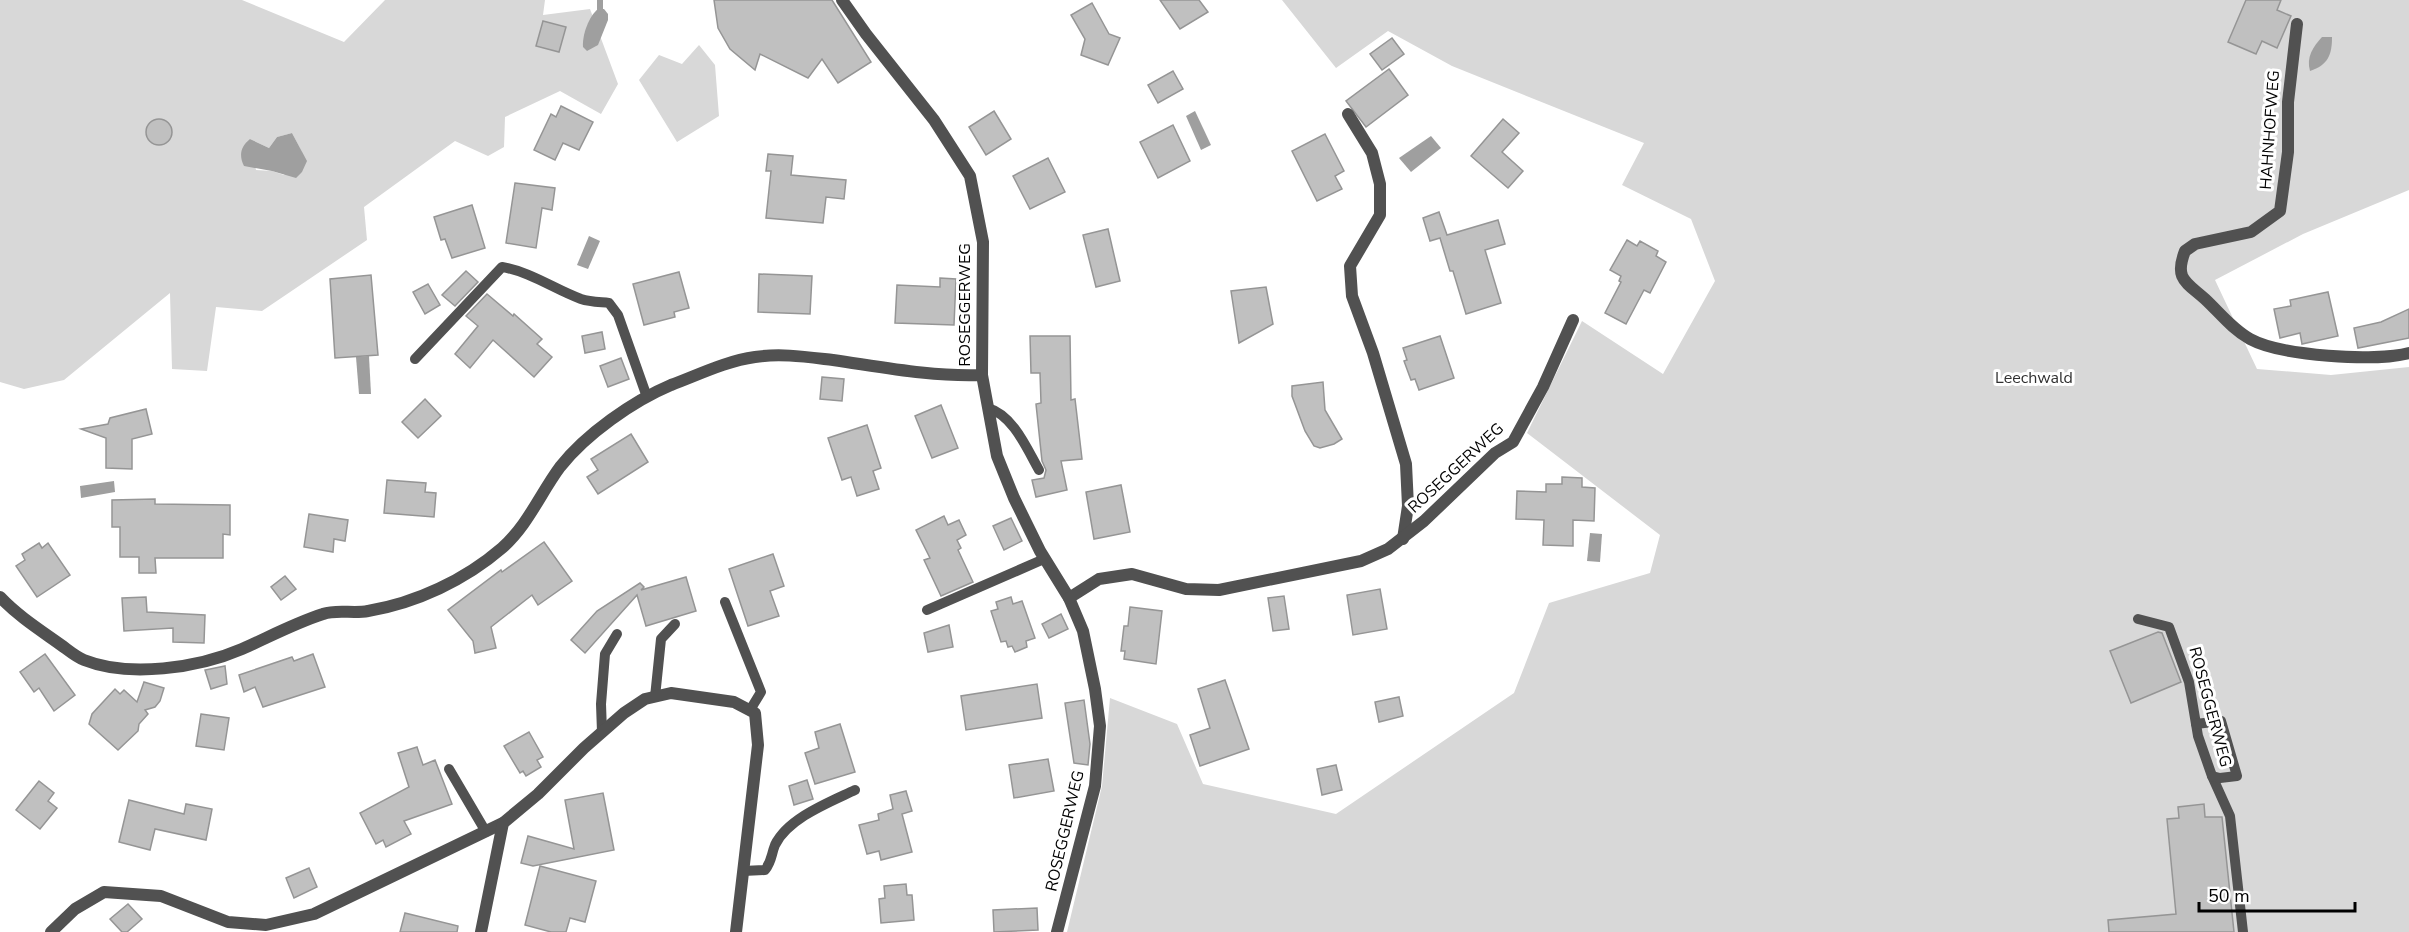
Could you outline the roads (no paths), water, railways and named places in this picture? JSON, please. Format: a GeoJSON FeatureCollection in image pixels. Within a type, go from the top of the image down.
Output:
{"type":"FeatureCollection","features":[{"type":"Feature","properties":{"kind":"street","name":"ROSEGGERWEG"},"geometry":{"type":"LineString","coordinates":[[842,0],[934,120],[970,176],[983,242],[982,375],[997,456],[1014,498],[1044,559],[1069,598],[1083,631],[1100,726],[1095,786],[1058,932]]}},
{"type":"Feature","properties":{"kind":"street","name":"HAHNHOFWEG"},"geometry":{"type":"LineString","coordinates":[[2297,24],[2288,102],[2288,152],[2280,211],[2251,232],[2238,237],[2195,243],[2185,250],[2180,272],[2186,283],[2205,298],[2234,328],[2263,345],[2302,354],[2336,356],[2397,356],[2409,353]]}},
{"type":"Feature","properties":{"kind":"street","name":"ROSEGGERWEG"},"geometry":{"type":"LineString","coordinates":[[1348,114],[1372,153],[1380,184],[1380,215],[1350,266],[1352,296],[1386,392],[1406,464],[1408,506],[1403,539]]}},
{"type":"Feature","properties":{"kind":"street","name":"ROSEGGERWEG"},"geometry":{"type":"LineString","coordinates":[[1069,598],[1099,579],[1132,574],[1186,589],[1220,590],[1361,561],[1388,549],[1403,539],[1495,453],[1513,442],[1543,387],[1573,320]]}},
{"type":"Feature","properties":{"kind":"street"},"geometry":{"type":"LineString","coordinates":[[0,597],[16,613],[83,660],[128,670],[163,668],[205,661],[241,650],[262,638],[327,612],[365,612],[431,593],[502,548],[534,511],[561,466],[598,430],[627,408],[647,397],[723,365],[755,357],[794,355],[954,376],[982,375]]}},
{"type":"Feature","properties":{"kind":"street"},"geometry":{"type":"LineString","coordinates":[[51,932],[75,909],[104,892],[160,896],[228,922],[266,925],[314,914],[503,823],[538,795],[602,732],[638,704],[645,699],[671,693],[734,702],[755,713],[758,745],[736,932]]}},
{"type":"Feature","properties":{"kind":"street"},"geometry":{"type":"LineString","coordinates":[[481,932],[503,823]]}},
{"type":"Feature","properties":{"kind":"lane"},"geometry":{"type":"LineString","coordinates":[[415,359],[502,267],[525,273],[582,299],[609,303],[618,315],[647,397]]}},
{"type":"Feature","properties":{"kind":"lane"},"geometry":{"type":"LineString","coordinates":[[988,408],[997,411],[1008,421],[1039,470]]}},
{"type":"Feature","properties":{"kind":"lane"},"geometry":{"type":"LineString","coordinates":[[927,609],[1044,559]]}},
{"type":"Feature","properties":{"kind":"lane"},"geometry":{"type":"LineString","coordinates":[[725,602],[761,692],[750,710]]}},
{"type":"Feature","properties":{"kind":"lane","name":"ROSEGGERWEG"},"geometry":{"type":"LineString","coordinates":[[2139,619],[2169,627],[2189,682],[2196,724],[2212,776],[2230,816],[2243,932]]}},
{"type":"Feature","properties":{"kind":"lane"},"geometry":{"type":"LineString","coordinates":[[655,697],[661,639],[675,624]]}},
{"type":"Feature","properties":{"kind":"lane"},"geometry":{"type":"LineString","coordinates":[[602,732],[601,704],[605,654],[617,634]]}},
{"type":"Feature","properties":{"kind":"lane"},"geometry":{"type":"LineString","coordinates":[[2196,724],[2221,721],[2237,776],[2220,778],[2212,776]]}},
{"type":"Feature","properties":{"kind":"lane"},"geometry":{"type":"LineString","coordinates":[[449,769],[486,832]]}},
{"type":"Feature","properties":{"kind":"lane"},"geometry":{"type":"LineString","coordinates":[[743,871],[765,870],[772,862],[775,844],[799,819],[855,790]]}},
{"type":"Feature","properties":{"kind":"waterway"},"geometry":{"type":"LineString","coordinates":[[600,0],[600,9]]}},
{"type":"Feature","properties":{"kind":"park label","name":"Leechwald"},"geometry":{"type":"Point","coordinates":[2034,378]}}]}
